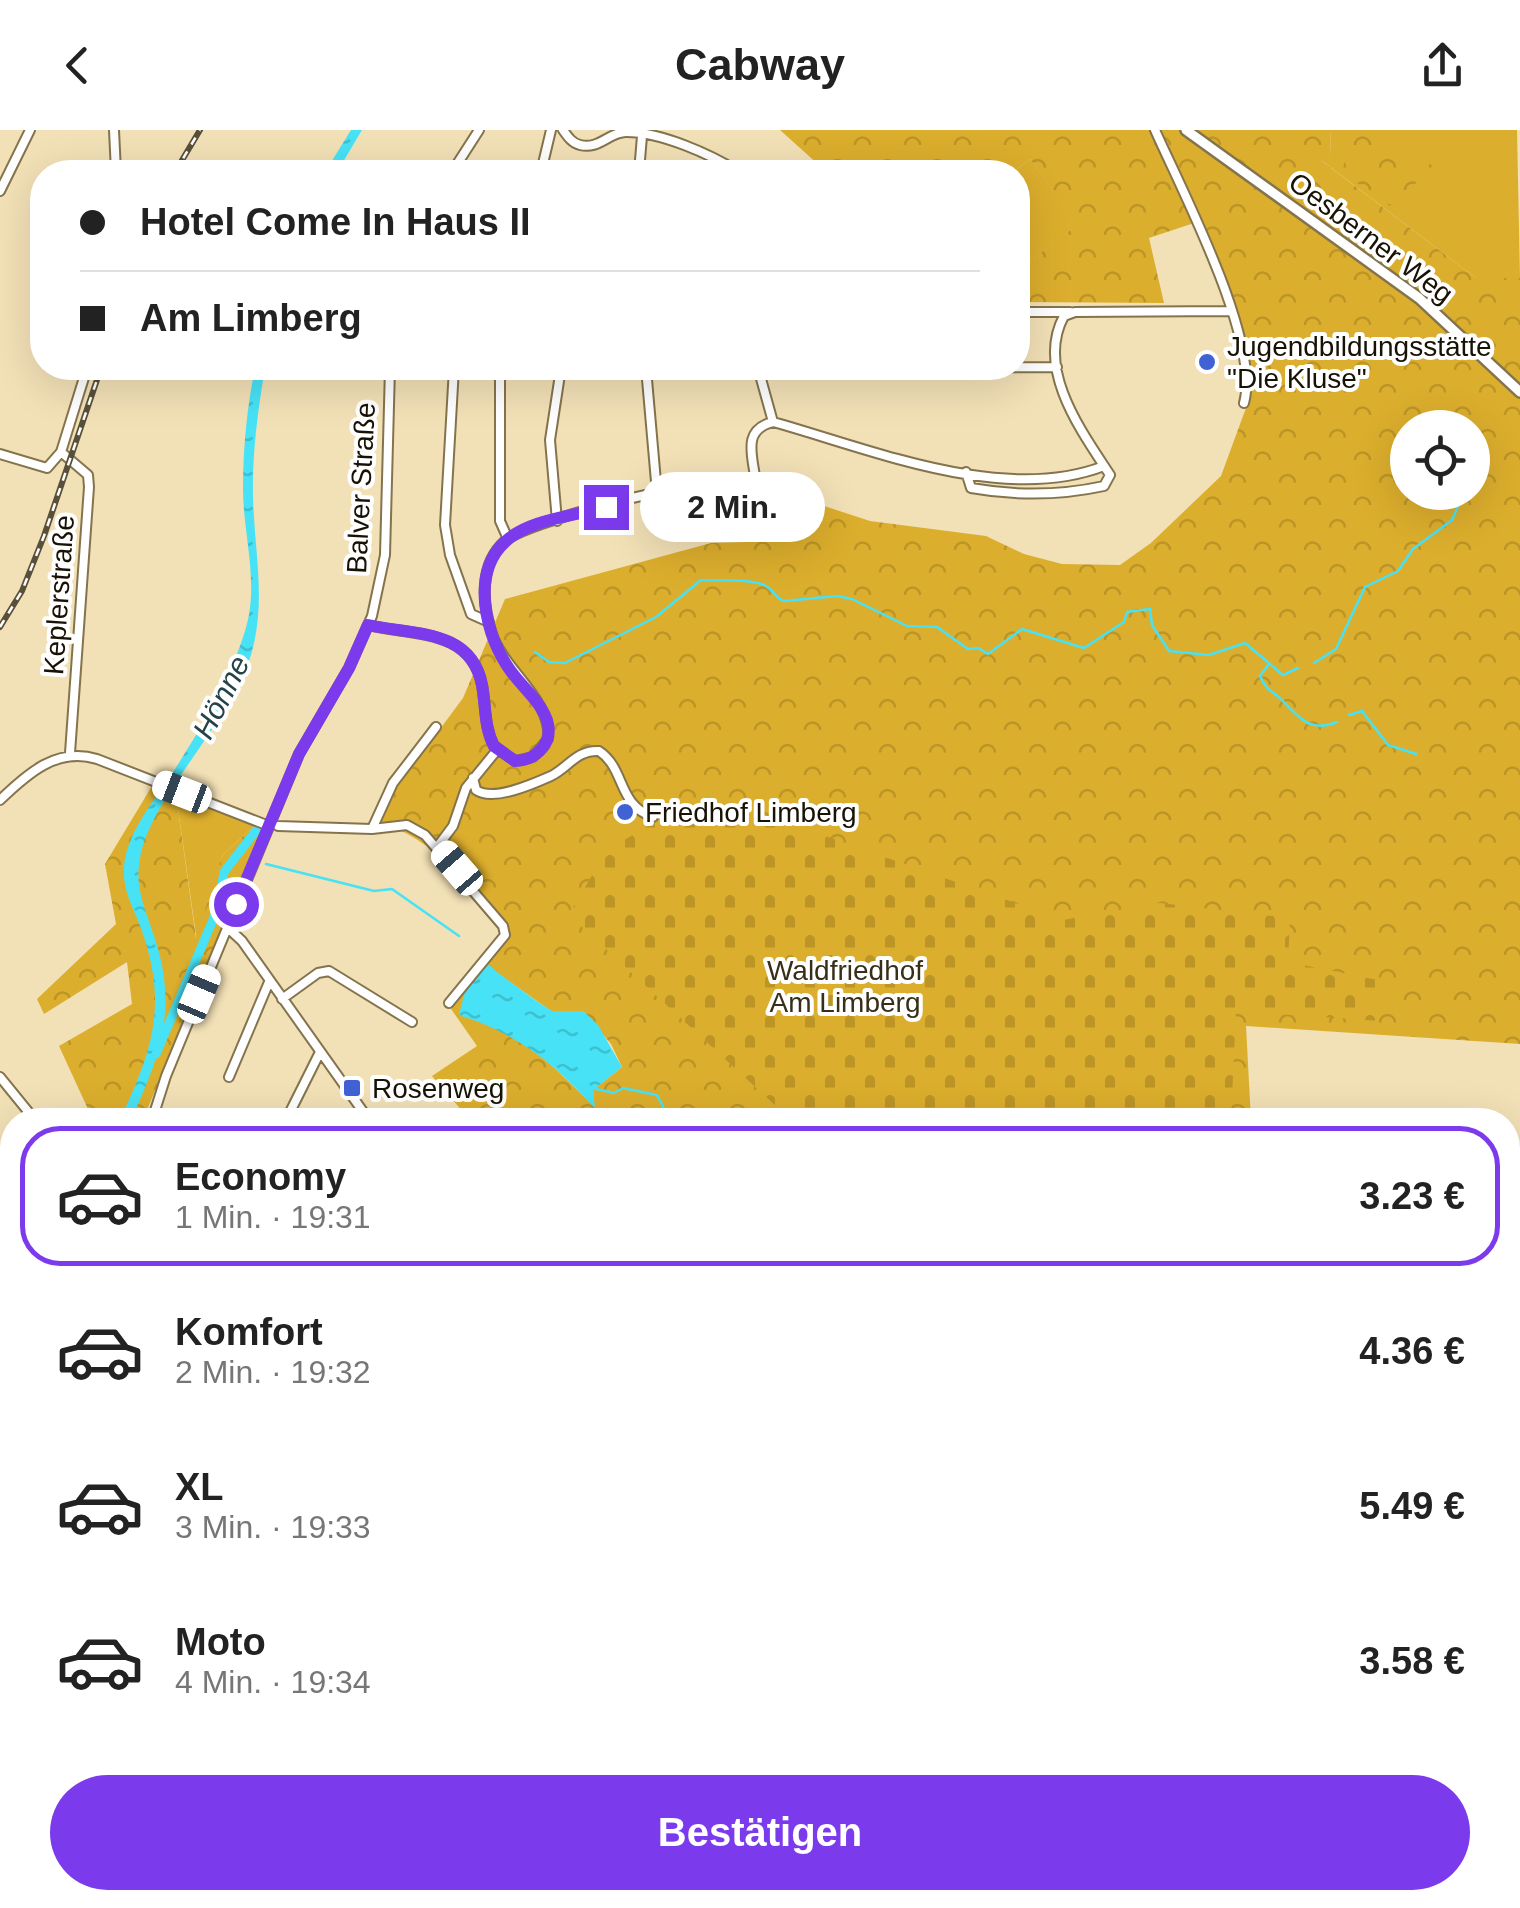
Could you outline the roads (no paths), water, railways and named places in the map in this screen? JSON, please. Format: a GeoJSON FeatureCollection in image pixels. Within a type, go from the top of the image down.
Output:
{"type":"FeatureCollection","features":[{"type":"Feature","properties":{"kind":"street"},"geometry":{"type":"LineString","coordinates":[[0,191],[30,130]]}},
{"type":"Feature","properties":{"kind":"street"},"geometry":{"type":"LineString","coordinates":[[114,130],[115,160]]}},
{"type":"Feature","properties":{"kind":"street"},"geometry":{"type":"LineString","coordinates":[[460,160],[480,130]]}},
{"type":"Feature","properties":{"kind":"street"},"geometry":{"type":"LineString","coordinates":[[544,160],[551,130]]}},
{"type":"Feature","properties":{"kind":"street"},"geometry":{"type":"LineString","coordinates":[[562,130],[574,143],[588,146],[620,133],[642,136],[716,160]]}},
{"type":"Feature","properties":{"kind":"street"},"geometry":{"type":"LineString","coordinates":[[1155,130],[1197,221],[1230,311],[1246,365],[1244,403]]}},
{"type":"Feature","properties":{"kind":"street","name":"Oesberner Weg"},"geometry":{"type":"LineString","coordinates":[[1186,130],[1419,298],[1520,392]]}},
{"type":"Feature","properties":{"kind":"street"},"geometry":{"type":"LineString","coordinates":[[640,160],[642,136]]}},
{"type":"Feature","properties":{"kind":"street"},"geometry":{"type":"LineString","coordinates":[[1030,312],[1230,311]]}},
{"type":"Feature","properties":{"kind":"street"},"geometry":{"type":"LineString","coordinates":[[966,472],[970,488],[1034,495],[1104,486],[1110,475],[1066,403],[1057,367],[1060,324],[1072,312]]}},
{"type":"Feature","properties":{"kind":"street"},"geometry":{"type":"LineString","coordinates":[[1030,367],[1057,367]]}},
{"type":"Feature","properties":{"kind":"street"},"geometry":{"type":"LineString","coordinates":[[0,454],[47,468],[61,452],[83,380]]}},
{"type":"Feature","properties":{"kind":"street","name":"Balver Straße"},"geometry":{"type":"LineString","coordinates":[[157,1108],[227,927],[274,826],[299,754],[349,668],[368,625],[385,555],[390,380]]}},
{"type":"Feature","properties":{"kind":"street"},"geometry":{"type":"LineString","coordinates":[[453,380],[446,535],[471,614],[489,622]]}},
{"type":"Feature","properties":{"kind":"street"},"geometry":{"type":"LineString","coordinates":[[500,380],[500,520],[508,539]]}},
{"type":"Feature","properties":{"kind":"street"},"geometry":{"type":"LineString","coordinates":[[558,521],[550,428],[559,380]]}},
{"type":"Feature","properties":{"kind":"street"},"geometry":{"type":"LineString","coordinates":[[647,380],[658,492]]}},
{"type":"Feature","properties":{"kind":"street"},"geometry":{"type":"LineString","coordinates":[[761,380],[773,422]]}},
{"type":"Feature","properties":{"kind":"street"},"geometry":{"type":"LineString","coordinates":[[368,625],[432,635],[462,649],[480,678],[488,734],[497,750],[508,759],[526,760],[545,746],[548,732],[541,709],[504,660],[489,622],[486,577],[492,558],[508,539],[658,492],[707,489],[756,493],[750,439],[757,428],[773,422],[847,448],[966,472],[1052,479],[1104,466]]}},
{"type":"Feature","properties":{"kind":"street","name":"Keplerstraße"},"geometry":{"type":"LineString","coordinates":[[61,452],[88,476],[89,486],[70,753]]}},
{"type":"Feature","properties":{"kind":"street"},"geometry":{"type":"LineString","coordinates":[[372,829],[393,783],[436,727]]}},
{"type":"Feature","properties":{"kind":"street"},"geometry":{"type":"LineString","coordinates":[[438,846],[452,829],[461,799],[473,778],[497,750]]}},
{"type":"Feature","properties":{"kind":"street"},"geometry":{"type":"LineString","coordinates":[[473,778],[476,790],[490,796],[552,775],[582,753],[599,751],[612,764],[622,794],[639,811],[653,816]]}},
{"type":"Feature","properties":{"kind":"street"},"geometry":{"type":"LineString","coordinates":[[0,800],[31,773],[70,753],[274,826],[372,829],[407,825],[438,846],[492,909],[505,935],[449,1003]]}},
{"type":"Feature","properties":{"kind":"street"},"geometry":{"type":"LineString","coordinates":[[227,927],[242,941],[361,1108]]}},
{"type":"Feature","properties":{"kind":"street"},"geometry":{"type":"LineString","coordinates":[[282,999],[318,973],[328,971],[412,1022]]}},
{"type":"Feature","properties":{"kind":"street"},"geometry":{"type":"LineString","coordinates":[[230,1077],[269,982]]}},
{"type":"Feature","properties":{"kind":"street"},"geometry":{"type":"LineString","coordinates":[[292,1108],[320,1052]]}},
{"type":"Feature","properties":{"kind":"street"},"geometry":{"type":"LineString","coordinates":[[0,1077],[25,1108]]}},
{"type":"Feature","properties":{"kind":"water"},"geometry":{"type":"Polygon","coordinates":[[[351,130],[362,130],[344,160],[332,160],[351,130]]]}},
{"type":"Feature","properties":{"kind":"water","name":"Hönne"},"geometry":{"type":"Polygon","coordinates":[[[253,380],[263,380],[253,464],[259,599],[255,640],[238,686],[158,811],[140,858],[140,890],[162,964],[165,1010],[157,1053],[141,1097],[136,1108],[125,1108],[148,1050],[155,1006],[150,958],[125,883],[126,853],[137,826],[215,701],[245,631],[251,596],[244,506],[253,380]]]}},
{"type":"Feature","properties":{"kind":"water"},"geometry":{"type":"Polygon","coordinates":[[[486,964],[550,1011],[583,1011],[598,1025],[622,1067],[593,1090],[595,1108],[534,1052],[499,1031],[459,1015],[465,991],[486,964]]]}},
{"type":"Feature","properties":{"kind":"waterway"},"geometry":{"type":"LineString","coordinates":[[1314,663],[1336,649],[1365,587],[1398,571],[1413,549],[1452,520],[1456,510]]}},
{"type":"Feature","properties":{"kind":"waterway"},"geometry":{"type":"LineString","coordinates":[[535,652],[549,662],[565,663],[656,617],[701,580],[735,580],[760,583],[784,601],[837,596],[852,599],[907,626],[937,627],[968,649],[978,648],[988,654],[1022,629],[1084,648],[1124,622],[1127,612],[1150,609],[1152,625],[1169,651],[1209,655],[1245,643],[1283,675],[1298,668]]}},
{"type":"Feature","properties":{"kind":"waterway"},"geometry":{"type":"LineString","coordinates":[[1268,665],[1260,676],[1262,680],[1300,718],[1319,726],[1337,722]]}},
{"type":"Feature","properties":{"kind":"waterway"},"geometry":{"type":"LineString","coordinates":[[1349,715],[1362,711],[1388,745],[1416,754]]}},
{"type":"Feature","properties":{"kind":"waterway"},"geometry":{"type":"LineString","coordinates":[[156,1054],[218,908],[224,872],[258,828]]}},
{"type":"Feature","properties":{"kind":"waterway"},"geometry":{"type":"LineString","coordinates":[[266,864],[374,891],[392,889],[459,936]]}},
{"type":"Feature","properties":{"kind":"waterway"},"geometry":{"type":"LineString","coordinates":[[486,964],[497,974]]}},
{"type":"Feature","properties":{"kind":"waterway"},"geometry":{"type":"LineString","coordinates":[[535,1002],[550,1011]]}},
{"type":"Feature","properties":{"kind":"waterway"},"geometry":{"type":"LineString","coordinates":[[592,1088],[614,1093],[623,1088],[657,1095],[664,1108]]}},
{"type":"Feature","properties":{"kind":"railway"},"geometry":{"type":"LineString","coordinates":[[182,160],[200,130]]}},
{"type":"Feature","properties":{"kind":"railway"},"geometry":{"type":"LineString","coordinates":[[0,627],[22,591],[44,536],[97,380]]}},
{"type":"Feature","properties":{"kind":"place","name":"Jugendbildungsstätte \"Die Kluse\""},"geometry":{"type":"Point","coordinates":[1207,362]}},
{"type":"Feature","properties":{"kind":"place","name":"Friedhof Limberg"},"geometry":{"type":"Point","coordinates":[625,812]}},
{"type":"Feature","properties":{"kind":"place","name":"Rosenweg"},"geometry":{"type":"Point","coordinates":[352,1088]}},
{"type":"Feature","properties":{"kind":"park label","name":"Waldfriedhof Am Limberg"},"geometry":{"type":"Point","coordinates":[845,986]}}]}
